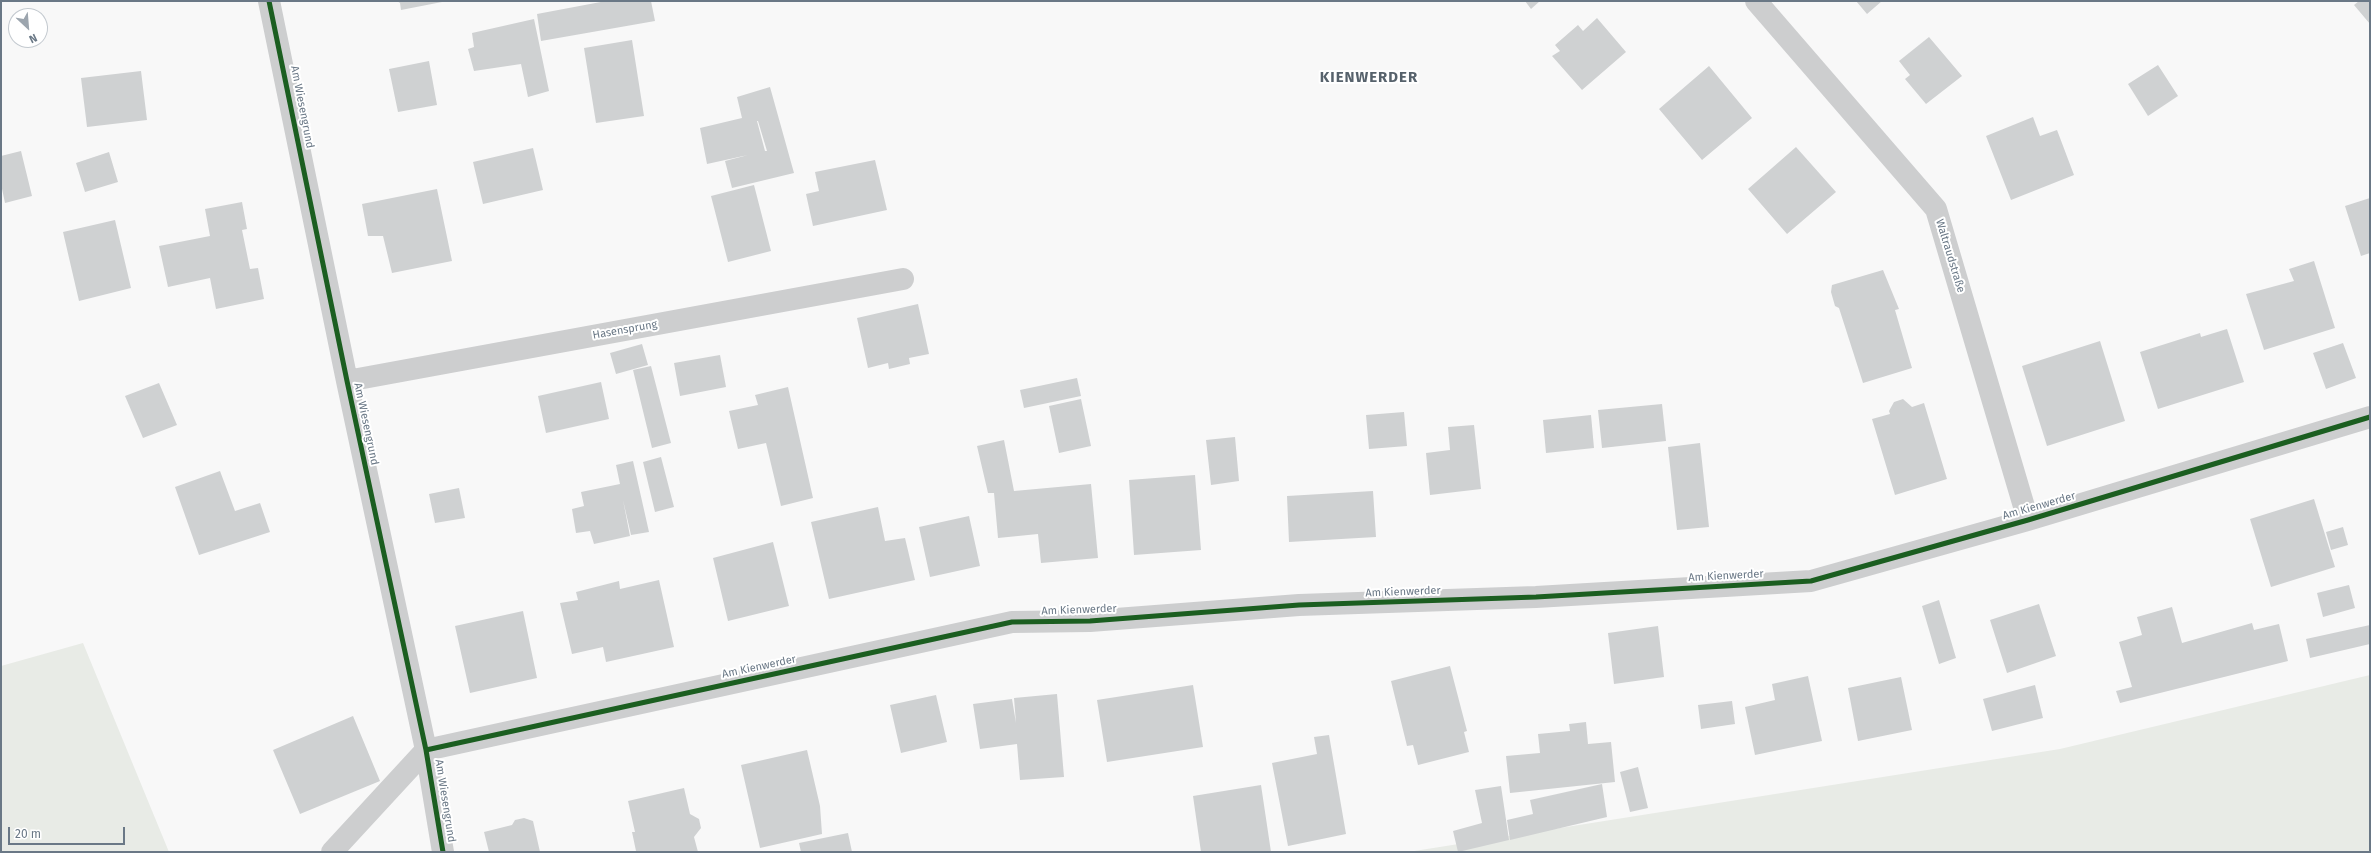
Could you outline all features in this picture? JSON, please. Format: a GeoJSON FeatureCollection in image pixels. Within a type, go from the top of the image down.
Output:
{"type":"FeatureCollection","features":[{"type":"Feature","properties":{"kind":"street","name":"Am Wiesengrund"},"geometry":{"type":"LineString","coordinates":[[270,1],[346,381],[426,750],[443,852]]}},
{"type":"Feature","properties":{"kind":"street","name":"Waltraudstraße"},"geometry":{"type":"LineString","coordinates":[[1756,1],[1936,210],[2028,520]]}},
{"type":"Feature","properties":{"kind":"street","name":"Hasensprung"},"geometry":{"type":"LineString","coordinates":[[346,381],[904,279]]}},
{"type":"Feature","properties":{"kind":"street","name":"Am Kienwerder"},"geometry":{"type":"LineString","coordinates":[[426,750],[1012,622],[1090,621],[1299,605],[1536,597],[1811,581],[2028,520],[2370,417]]}},
{"type":"Feature","properties":{"kind":"street"},"geometry":{"type":"LineString","coordinates":[[332,852],[426,750]]}},
{"type":"Feature","properties":{"kind":"shaded area"},"geometry":{"type":"Polygon","coordinates":[[[83,643],[169,852],[1,852],[1,666],[83,643]]]}},
{"type":"Feature","properties":{"kind":"shaded area"},"geometry":{"type":"Polygon","coordinates":[[[2370,675],[2370,852],[1408,852],[2060,749],[2370,675]]]}},
{"type":"Feature","properties":{"kind":"building"},"geometry":{"type":"Polygon","coordinates":[[[397,1],[442,2],[401,10],[400,3],[397,1]]]}},
{"type":"Feature","properties":{"kind":"building"},"geometry":{"type":"Polygon","coordinates":[[[606,1],[651,1],[655,21],[541,41],[537,14],[606,1]]]}},
{"type":"Feature","properties":{"kind":"building"},"geometry":{"type":"Polygon","coordinates":[[[1525,1],[1540,1],[1531,9],[1525,1]]]}},
{"type":"Feature","properties":{"kind":"building"},"geometry":{"type":"Polygon","coordinates":[[[1856,1],[1882,1],[1867,14],[1856,1]]]}},
{"type":"Feature","properties":{"kind":"building"},"geometry":{"type":"Polygon","coordinates":[[[2359,1],[2370,1],[2370,24],[2354,5],[2359,1]]]}},
{"type":"Feature","properties":{"kind":"building"},"geometry":{"type":"Polygon","coordinates":[[[1597,18],[1626,52],[1582,90],[1552,56],[1560,51],[1555,45],[1578,25],[1583,31],[1597,18]]]}},
{"type":"Feature","properties":{"kind":"building"},"geometry":{"type":"Polygon","coordinates":[[[534,19],[549,91],[528,97],[521,64],[474,71],[468,49],[474,47],[472,33],[534,19]]]}},
{"type":"Feature","properties":{"kind":"building"},"geometry":{"type":"Polygon","coordinates":[[[1929,37],[1962,76],[1926,104],[1905,79],[1910,75],[1899,61],[1929,37]]]}},
{"type":"Feature","properties":{"kind":"building"},"geometry":{"type":"Polygon","coordinates":[[[632,40],[644,116],[596,123],[584,48],[632,40]]]}},
{"type":"Feature","properties":{"kind":"building"},"geometry":{"type":"Polygon","coordinates":[[[429,61],[437,105],[398,112],[389,69],[429,61]]]}},
{"type":"Feature","properties":{"kind":"building"},"geometry":{"type":"Polygon","coordinates":[[[2158,65],[2178,96],[2148,116],[2128,84],[2158,65]]]}},
{"type":"Feature","properties":{"kind":"building"},"geometry":{"type":"Polygon","coordinates":[[[1709,66],[1752,118],[1702,160],[1659,109],[1709,66]]]}},
{"type":"Feature","properties":{"kind":"building"},"geometry":{"type":"Polygon","coordinates":[[[141,71],[147,120],[87,127],[81,78],[141,71]]]}},
{"type":"Feature","properties":{"kind":"building"},"geometry":{"type":"Polygon","coordinates":[[[770,87],[794,173],[732,188],[725,161],[748,155],[707,164],[700,128],[742,118],[737,97],[770,87]],[[758,121],[765,151],[767,151],[758,121]]]}},
{"type":"Feature","properties":{"kind":"building"},"geometry":{"type":"Polygon","coordinates":[[[2033,117],[2040,136],[2057,130],[2074,175],[2011,200],[1986,136],[2033,117]]]}},
{"type":"Feature","properties":{"kind":"building"},"geometry":{"type":"Polygon","coordinates":[[[1796,147],[1836,192],[1787,234],[1748,189],[1796,147]]]}},
{"type":"Feature","properties":{"kind":"building"},"geometry":{"type":"Polygon","coordinates":[[[533,148],[543,190],[483,204],[473,162],[533,148]]]}},
{"type":"Feature","properties":{"kind":"building"},"geometry":{"type":"Polygon","coordinates":[[[21,151],[32,196],[5,203],[1,184],[1,156],[21,151]]]}},
{"type":"Feature","properties":{"kind":"building"},"geometry":{"type":"Polygon","coordinates":[[[109,152],[118,182],[85,192],[76,163],[109,152]]]}},
{"type":"Feature","properties":{"kind":"building"},"geometry":{"type":"Polygon","coordinates":[[[875,160],[887,210],[813,226],[806,194],[819,191],[815,172],[875,160]]]}},
{"type":"Feature","properties":{"kind":"building"},"geometry":{"type":"Polygon","coordinates":[[[754,185],[771,251],[728,262],[711,196],[754,185]]]}},
{"type":"Feature","properties":{"kind":"building"},"geometry":{"type":"Polygon","coordinates":[[[437,189],[452,261],[392,273],[383,236],[368,236],[362,204],[437,189]]]}},
{"type":"Feature","properties":{"kind":"building"},"geometry":{"type":"Polygon","coordinates":[[[2370,198],[2370,253],[2361,256],[2345,206],[2370,198]]]}},
{"type":"Feature","properties":{"kind":"building"},"geometry":{"type":"Polygon","coordinates":[[[242,202],[247,229],[242,230],[250,269],[258,268],[264,299],[216,309],[210,278],[168,287],[159,246],[210,236],[205,209],[242,202]]]}},
{"type":"Feature","properties":{"kind":"building"},"geometry":{"type":"Polygon","coordinates":[[[115,220],[131,288],[79,301],[63,232],[115,220]]]}},
{"type":"Feature","properties":{"kind":"building"},"geometry":{"type":"Polygon","coordinates":[[[2314,261],[2335,328],[2264,350],[2246,294],[2294,281],[2289,269],[2314,261]]]}},
{"type":"Feature","properties":{"kind":"building"},"geometry":{"type":"Polygon","coordinates":[[[1883,270],[1899,309],[1895,310],[1912,368],[1863,383],[1839,308],[1835,306],[1831,292],[1832,285],[1883,270]]]}},
{"type":"Feature","properties":{"kind":"building"},"geometry":{"type":"Polygon","coordinates":[[[918,304],[929,354],[909,358],[910,364],[889,369],[888,363],[868,368],[857,318],[918,304]]]}},
{"type":"Feature","properties":{"kind":"building"},"geometry":{"type":"Polygon","coordinates":[[[2227,329],[2244,382],[2158,409],[2140,352],[2200,333],[2201,337],[2227,329]]]}},
{"type":"Feature","properties":{"kind":"building"},"geometry":{"type":"Polygon","coordinates":[[[2100,341],[2125,421],[2047,446],[2022,366],[2100,341]]]}},
{"type":"Feature","properties":{"kind":"building"},"geometry":{"type":"Polygon","coordinates":[[[2343,343],[2356,378],[2326,389],[2313,353],[2343,343]]]}},
{"type":"Feature","properties":{"kind":"building"},"geometry":{"type":"Polygon","coordinates":[[[642,344],[648,365],[616,374],[610,353],[642,344]]]}},
{"type":"Feature","properties":{"kind":"building"},"geometry":{"type":"Polygon","coordinates":[[[720,355],[726,387],[680,396],[674,363],[720,355]]]}},
{"type":"Feature","properties":{"kind":"building"},"geometry":{"type":"Polygon","coordinates":[[[651,366],[671,443],[652,448],[633,370],[651,366]]]}},
{"type":"Feature","properties":{"kind":"building"},"geometry":{"type":"Polygon","coordinates":[[[1077,378],[1081,396],[1024,408],[1020,390],[1077,378]]]}},
{"type":"Feature","properties":{"kind":"building"},"geometry":{"type":"Polygon","coordinates":[[[601,382],[609,419],[546,433],[538,396],[601,382]]]}},
{"type":"Feature","properties":{"kind":"building"},"geometry":{"type":"Polygon","coordinates":[[[159,383],[177,425],[143,438],[125,396],[159,383]]]}},
{"type":"Feature","properties":{"kind":"building"},"geometry":{"type":"Polygon","coordinates":[[[788,387],[813,498],[781,506],[766,443],[738,449],[729,411],[758,405],[755,395],[788,387]]]}},
{"type":"Feature","properties":{"kind":"building"},"geometry":{"type":"Polygon","coordinates":[[[1081,399],[1091,446],[1059,453],[1049,406],[1081,399]]]}},
{"type":"Feature","properties":{"kind":"building"},"geometry":{"type":"Polygon","coordinates":[[[1903,399],[1912,407],[1924,403],[1947,479],[1895,495],[1872,419],[1890,414],[1889,411],[1894,402],[1903,399]]]}},
{"type":"Feature","properties":{"kind":"building"},"geometry":{"type":"Polygon","coordinates":[[[1662,404],[1666,441],[1602,448],[1598,410],[1662,404]]]}},
{"type":"Feature","properties":{"kind":"building"},"geometry":{"type":"Polygon","coordinates":[[[1404,412],[1407,446],[1369,449],[1366,415],[1404,412]]]}},
{"type":"Feature","properties":{"kind":"building"},"geometry":{"type":"Polygon","coordinates":[[[1591,415],[1594,448],[1546,453],[1543,420],[1591,415]]]}},
{"type":"Feature","properties":{"kind":"building"},"geometry":{"type":"Polygon","coordinates":[[[1474,425],[1481,489],[1430,495],[1426,453],[1450,450],[1448,427],[1474,425]]]}},
{"type":"Feature","properties":{"kind":"building"},"geometry":{"type":"Polygon","coordinates":[[[1235,437],[1239,481],[1211,485],[1206,440],[1235,437]]]}},
{"type":"Feature","properties":{"kind":"building"},"geometry":{"type":"Polygon","coordinates":[[[1004,440],[1014,491],[1091,484],[1098,558],[1041,563],[1038,534],[998,538],[994,493],[988,493],[977,446],[1004,440]]]}},
{"type":"Feature","properties":{"kind":"building"},"geometry":{"type":"Polygon","coordinates":[[[1700,443],[1709,527],[1677,530],[1668,447],[1700,443]]]}},
{"type":"Feature","properties":{"kind":"building"},"geometry":{"type":"Polygon","coordinates":[[[661,457],[674,507],[655,512],[643,462],[661,457]]]}},
{"type":"Feature","properties":{"kind":"building"},"geometry":{"type":"Polygon","coordinates":[[[633,461],[649,532],[631,535],[623,500],[630,536],[594,544],[590,531],[576,533],[572,509],[584,506],[581,492],[620,484],[616,465],[633,461]]]}},
{"type":"Feature","properties":{"kind":"building"},"geometry":{"type":"Polygon","coordinates":[[[220,471],[235,511],[260,503],[270,532],[199,555],[175,487],[220,471]]]}},
{"type":"Feature","properties":{"kind":"building"},"geometry":{"type":"Polygon","coordinates":[[[1195,475],[1201,550],[1134,555],[1129,480],[1195,475]]]}},
{"type":"Feature","properties":{"kind":"building"},"geometry":{"type":"Polygon","coordinates":[[[459,488],[465,518],[435,523],[429,494],[459,488]]]}},
{"type":"Feature","properties":{"kind":"building"},"geometry":{"type":"Polygon","coordinates":[[[1373,491],[1376,537],[1289,542],[1287,496],[1373,491]]]}},
{"type":"Feature","properties":{"kind":"building"},"geometry":{"type":"Polygon","coordinates":[[[2314,499],[2335,567],[2271,587],[2250,519],[2314,499]]]}},
{"type":"Feature","properties":{"kind":"building"},"geometry":{"type":"Polygon","coordinates":[[[878,507],[885,541],[905,538],[915,580],[829,599],[811,522],[878,507]]]}},
{"type":"Feature","properties":{"kind":"building"},"geometry":{"type":"Polygon","coordinates":[[[969,516],[980,566],[930,577],[919,527],[969,516]]]}},
{"type":"Feature","properties":{"kind":"building"},"geometry":{"type":"Polygon","coordinates":[[[2343,527],[2348,545],[2331,550],[2326,532],[2343,527]]]}},
{"type":"Feature","properties":{"kind":"building"},"geometry":{"type":"Polygon","coordinates":[[[773,542],[789,606],[728,621],[713,558],[773,542]]]}},
{"type":"Feature","properties":{"kind":"building"},"geometry":{"type":"Polygon","coordinates":[[[659,580],[674,647],[606,662],[603,647],[572,654],[560,603],[578,600],[576,592],[619,581],[620,589],[659,580]]]}},
{"type":"Feature","properties":{"kind":"building"},"geometry":{"type":"Polygon","coordinates":[[[2349,585],[2355,608],[2323,617],[2317,593],[2349,585]]]}},
{"type":"Feature","properties":{"kind":"building"},"geometry":{"type":"Polygon","coordinates":[[[1939,600],[1956,658],[1939,664],[1922,606],[1939,600]]]}},
{"type":"Feature","properties":{"kind":"building"},"geometry":{"type":"Polygon","coordinates":[[[2039,604],[2056,656],[2007,673],[1990,620],[2039,604]]]}},
{"type":"Feature","properties":{"kind":"building"},"geometry":{"type":"Polygon","coordinates":[[[2172,607],[2182,643],[2252,623],[2254,630],[2279,624],[2288,661],[2120,703],[2116,691],[2132,687],[2119,642],[2142,635],[2137,617],[2172,607]]]}},
{"type":"Feature","properties":{"kind":"building"},"geometry":{"type":"Polygon","coordinates":[[[523,611],[537,678],[470,693],[455,626],[523,611]]]}},
{"type":"Feature","properties":{"kind":"building"},"geometry":{"type":"Polygon","coordinates":[[[2370,625],[2370,644],[2310,658],[2306,639],[2370,625]]]}},
{"type":"Feature","properties":{"kind":"building"},"geometry":{"type":"Polygon","coordinates":[[[1658,626],[1664,677],[1614,684],[1608,633],[1658,626]]]}},
{"type":"Feature","properties":{"kind":"building"},"geometry":{"type":"Polygon","coordinates":[[[1450,666],[1467,731],[1464,732],[1469,752],[1418,765],[1413,745],[1407,746],[1391,681],[1450,666]]]}},
{"type":"Feature","properties":{"kind":"building"},"geometry":{"type":"Polygon","coordinates":[[[1808,676],[1822,741],[1755,755],[1745,707],[1775,700],[1772,684],[1808,676]]]}},
{"type":"Feature","properties":{"kind":"building"},"geometry":{"type":"Polygon","coordinates":[[[1901,677],[1912,730],[1858,741],[1848,688],[1901,677]]]}},
{"type":"Feature","properties":{"kind":"building"},"geometry":{"type":"Polygon","coordinates":[[[1193,685],[1203,747],[1107,762],[1097,700],[1193,685]]]}},
{"type":"Feature","properties":{"kind":"building"},"geometry":{"type":"Polygon","coordinates":[[[2035,685],[2043,718],[1992,731],[1983,699],[2035,685]]]}},
{"type":"Feature","properties":{"kind":"building"},"geometry":{"type":"Polygon","coordinates":[[[1057,694],[1064,777],[1020,780],[1017,744],[980,749],[973,704],[1012,699],[1016,723],[1014,698],[1057,694]]]}},
{"type":"Feature","properties":{"kind":"building"},"geometry":{"type":"Polygon","coordinates":[[[936,695],[947,742],[901,753],[890,705],[936,695]]]}},
{"type":"Feature","properties":{"kind":"building"},"geometry":{"type":"Polygon","coordinates":[[[1732,701],[1735,724],[1701,729],[1698,705],[1732,701]]]}},
{"type":"Feature","properties":{"kind":"building"},"geometry":{"type":"Polygon","coordinates":[[[353,716],[380,781],[300,814],[273,750],[353,716]]]}},
{"type":"Feature","properties":{"kind":"building"},"geometry":{"type":"Polygon","coordinates":[[[1586,722],[1588,744],[1611,742],[1615,782],[1510,793],[1506,756],[1540,753],[1538,734],[1570,731],[1569,724],[1586,722]]]}},
{"type":"Feature","properties":{"kind":"building"},"geometry":{"type":"Polygon","coordinates":[[[1329,735],[1346,834],[1288,846],[1272,763],[1317,754],[1314,737],[1329,735]]]}},
{"type":"Feature","properties":{"kind":"building"},"geometry":{"type":"Polygon","coordinates":[[[807,750],[820,806],[822,834],[760,848],[741,765],[807,750]]]}},
{"type":"Feature","properties":{"kind":"building"},"geometry":{"type":"Polygon","coordinates":[[[1638,767],[1648,808],[1630,812],[1620,772],[1638,767]]]}},
{"type":"Feature","properties":{"kind":"building"},"geometry":{"type":"Polygon","coordinates":[[[1602,784],[1607,817],[1510,840],[1507,820],[1533,814],[1530,800],[1602,784]]]}},
{"type":"Feature","properties":{"kind":"building"},"geometry":{"type":"Polygon","coordinates":[[[1261,785],[1271,852],[1201,852],[1193,796],[1261,785]]]}},
{"type":"Feature","properties":{"kind":"building"},"geometry":{"type":"Polygon","coordinates":[[[1501,786],[1509,840],[1458,852],[1453,831],[1482,823],[1475,790],[1501,786]]]}},
{"type":"Feature","properties":{"kind":"building"},"geometry":{"type":"Polygon","coordinates":[[[684,788],[690,814],[699,819],[701,828],[694,837],[698,852],[636,851],[632,832],[635,832],[628,801],[684,788]]]}},
{"type":"Feature","properties":{"kind":"building"},"geometry":{"type":"Polygon","coordinates":[[[524,818],[533,821],[540,852],[489,852],[484,832],[512,825],[515,820],[524,818]]]}},
{"type":"Feature","properties":{"kind":"building"},"geometry":{"type":"Polygon","coordinates":[[[848,833],[852,852],[801,852],[799,843],[848,833]]]}},
{"type":"Feature","properties":{"kind":"cycle path"},"geometry":{"type":"LineString","coordinates":[[269,1],[347,381],[426,750],[443,852]]}},
{"type":"Feature","properties":{"kind":"cycle path"},"geometry":{"type":"LineString","coordinates":[[426,750],[1012,622],[1090,621],[1299,605],[1536,597],[1811,581],[2028,520],[2370,417]]}},
{"type":"Feature","properties":{"kind":"district","name":"KIENWERDER"},"geometry":{"type":"Point","coordinates":[1369,78]}}]}
